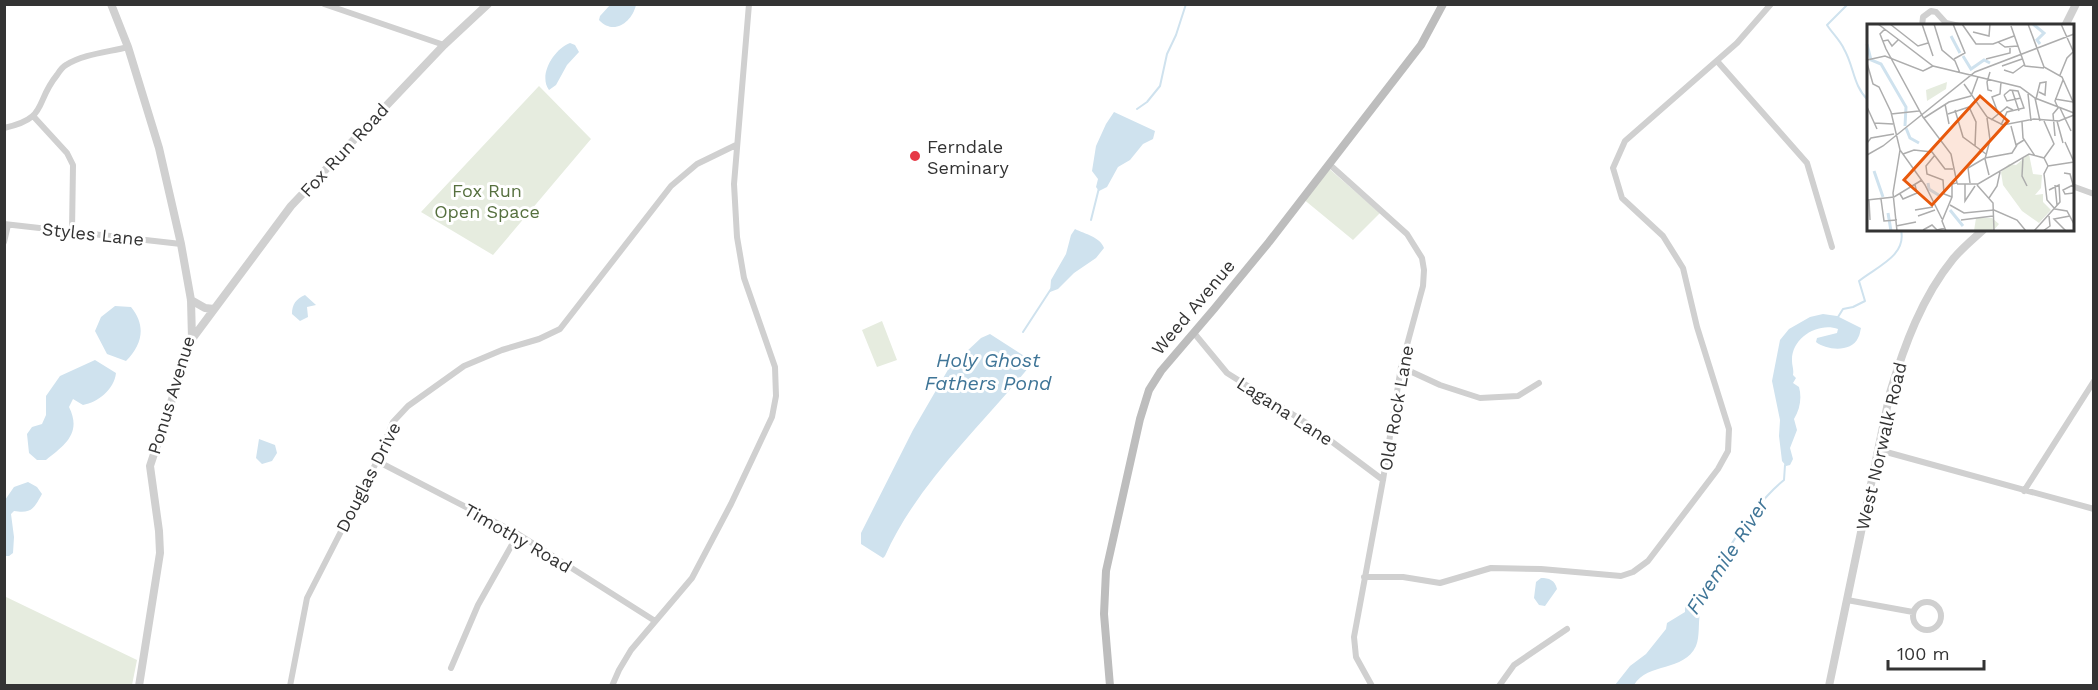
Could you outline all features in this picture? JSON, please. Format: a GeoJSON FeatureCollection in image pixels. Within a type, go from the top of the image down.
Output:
{"type":"FeatureCollection","features":[{"type":"Feature","properties":{"kind":"main road","name":"Weed Avenue"},"geometry":{"type":"LineString","coordinates":[[1110,686],[1104,614],[1109,555],[1140,418],[1149,390],[1329,164],[1420,45],[1443,4]]}},
{"type":"Feature","properties":{"kind":"street","name":"Ponus Avenue"},"geometry":{"type":"LineString","coordinates":[[111,4],[128,46],[159,148],[191,300],[192,339],[150,466],[160,553],[139,686]]}},
{"type":"Feature","properties":{"kind":"street"},"geometry":{"type":"LineString","coordinates":[[324,4],[444,45]]}},
{"type":"Feature","properties":{"kind":"street","name":"Fox Run Road"},"geometry":{"type":"LineString","coordinates":[[192,339],[291,206],[444,45],[488,4]]}},
{"type":"Feature","properties":{"kind":"street"},"geometry":{"type":"LineString","coordinates":[[612,686],[631,650],[692,578],[772,417],[776,396],[775,367],[744,278],[737,237],[734,184],[749,4]]}},
{"type":"Feature","properties":{"kind":"street"},"geometry":{"type":"LineString","coordinates":[[1364,577],[1403,577],[1440,583],[1491,568],[1541,569],[1621,576],[1633,572],[1648,561],[1718,470],[1728,451],[1729,429],[1697,327],[1683,268],[1663,236],[1622,198],[1613,168],[1625,141],[1737,43],[1771,4]]}},
{"type":"Feature","properties":{"kind":"street"},"geometry":{"type":"LineString","coordinates":[[2066,24],[2076,4]]}},
{"type":"Feature","properties":{"kind":"street"},"geometry":{"type":"LineString","coordinates":[[1922,24],[1923,17],[1931,11],[1936,12],[1945,24]]}},
{"type":"Feature","properties":{"kind":"street"},"geometry":{"type":"LineString","coordinates":[[4,128],[21,124],[34,117],[42,105],[50,84],[65,66],[80,59],[128,46]]}},
{"type":"Feature","properties":{"kind":"street"},"geometry":{"type":"LineString","coordinates":[[1717,61],[1807,163],[1832,248]]}},
{"type":"Feature","properties":{"kind":"street"},"geometry":{"type":"LineString","coordinates":[[34,117],[67,153],[73,165],[72,231]]}},
{"type":"Feature","properties":{"kind":"street","name":"Douglas Drive"},"geometry":{"type":"LineString","coordinates":[[290,686],[307,598],[377,461],[393,423],[408,406],[464,366],[560,329],[671,186],[697,164],[736,145]]}},
{"type":"Feature","properties":{"kind":"street","name":"Old Rock Lane"},"geometry":{"type":"LineString","coordinates":[[1329,164],[1407,234],[1422,258],[1424,270],[1401,368],[1354,637],[1356,657],[1372,686]]}},
{"type":"Feature","properties":{"kind":"street"},"geometry":{"type":"LineString","coordinates":[[2074,186],[2094,194]]}},
{"type":"Feature","properties":{"kind":"street"},"geometry":{"type":"LineString","coordinates":[[4,242],[6,225]]}},
{"type":"Feature","properties":{"kind":"street","name":"Styles Lane"},"geometry":{"type":"LineString","coordinates":[[6,225],[181,244]]}},
{"type":"Feature","properties":{"kind":"street","name":"West Norwalk Road"},"geometry":{"type":"LineString","coordinates":[[1829,686],[1890,393],[1903,351],[1926,301],[1953,259],[1982,231]]}},
{"type":"Feature","properties":{"kind":"street"},"geometry":{"type":"LineString","coordinates":[[191,300],[205,308],[214,309]]}},
{"type":"Feature","properties":{"kind":"street","name":"Lagana Lane"},"geometry":{"type":"LineString","coordinates":[[1194,333],[1227,373],[1311,426],[1383,480]]}},
{"type":"Feature","properties":{"kind":"street"},"geometry":{"type":"LineString","coordinates":[[1401,368],[1440,386],[1480,398],[1518,396],[1539,384]]}},
{"type":"Feature","properties":{"kind":"street"},"geometry":{"type":"LineString","coordinates":[[2024,491],[2094,381]]}},
{"type":"Feature","properties":{"kind":"street"},"geometry":{"type":"LineString","coordinates":[[1879,450],[2094,509]]}},
{"type":"Feature","properties":{"kind":"street","name":"Timothy Road"},"geometry":{"type":"LineString","coordinates":[[377,461],[518,534],[655,621]]}},
{"type":"Feature","properties":{"kind":"street"},"geometry":{"type":"LineString","coordinates":[[451,668],[478,605],[518,534]]}},
{"type":"Feature","properties":{"kind":"street"},"geometry":{"type":"LineString","coordinates":[[1847,600],[1913,612]]}},
{"type":"Feature","properties":{"kind":"street"},"geometry":{"type":"LineString","coordinates":[[1922,602],[1931,602],[1938,608],[1940,617],[1936,625],[1924,629],[1914,621],[1913,612],[1922,602]]}},
{"type":"Feature","properties":{"kind":"street"},"geometry":{"type":"LineString","coordinates":[[1499,686],[1514,665],[1567,629]]}},
{"type":"Feature","properties":{"kind":"green space","name":"Fox Run Open Space"},"geometry":{"type":"Polygon","coordinates":[[[539,86],[591,139],[493,255],[421,212],[539,86]]]}},
{"type":"Feature","properties":{"kind":"green space"},"geometry":{"type":"Polygon","coordinates":[[[1327,167],[1380,213],[1353,240],[1302,198],[1327,167]]]}},
{"type":"Feature","properties":{"kind":"green space"},"geometry":{"type":"Polygon","coordinates":[[[882,321],[897,360],[877,367],[862,330],[882,321]]]}},
{"type":"Feature","properties":{"kind":"green space"},"geometry":{"type":"Polygon","coordinates":[[[4,596],[137,660],[132,685],[5,685],[4,596]]]}},
{"type":"Feature","properties":{"kind":"water"},"geometry":{"type":"Polygon","coordinates":[[[610,5],[636,5],[631,17],[622,25],[611,27],[599,20],[610,5]]]}},
{"type":"Feature","properties":{"kind":"water"},"geometry":{"type":"Polygon","coordinates":[[[570,43],[575,45],[579,52],[567,65],[556,85],[549,90],[545,77],[549,63],[558,51],[570,43]]]}},
{"type":"Feature","properties":{"kind":"water"},"geometry":{"type":"Polygon","coordinates":[[[1114,112],[1155,131],[1153,139],[1143,144],[1130,160],[1118,167],[1107,187],[1099,191],[1096,187],[1098,179],[1092,171],[1096,146],[1114,112]]]}},
{"type":"Feature","properties":{"kind":"water"},"geometry":{"type":"Polygon","coordinates":[[[1075,229],[1096,238],[1104,248],[1096,258],[1074,273],[1058,289],[1050,292],[1051,280],[1066,254],[1075,229]]]}},
{"type":"Feature","properties":{"kind":"water"},"geometry":{"type":"Polygon","coordinates":[[[305,295],[316,305],[307,307],[308,317],[300,321],[292,314],[293,307],[297,300],[305,295]]]}},
{"type":"Feature","properties":{"kind":"water"},"geometry":{"type":"Polygon","coordinates":[[[115,306],[131,307],[139,321],[139,341],[126,361],[107,354],[95,331],[101,317],[115,306]]]}},
{"type":"Feature","properties":{"kind":"water"},"geometry":{"type":"Polygon","coordinates":[[[1823,314],[1837,316],[1861,328],[1860,334],[1855,343],[1838,349],[1816,342],[1817,338],[1837,333],[1838,329],[1822,328],[1807,334],[1796,345],[1792,361],[1793,375],[1796,378],[1793,383],[1799,387],[1800,399],[1794,419],[1797,430],[1790,448],[1793,459],[1790,465],[1786,466],[1782,461],[1780,420],[1772,381],[1780,340],[1789,329],[1810,317],[1823,314]]]}},
{"type":"Feature","properties":{"kind":"water","name":"Holy Ghost Fathers Pond"},"geometry":{"type":"Polygon","coordinates":[[[990,334],[1029,359],[1029,367],[932,480],[898,530],[883,558],[861,544],[861,533],[913,430],[949,368],[981,338],[990,334]]]}},
{"type":"Feature","properties":{"kind":"water"},"geometry":{"type":"Polygon","coordinates":[[[95,360],[116,373],[112,385],[100,398],[89,403],[83,405],[73,399],[69,407],[74,424],[70,438],[46,460],[37,460],[29,453],[27,434],[32,427],[42,424],[46,415],[46,396],[60,376],[95,360]]]}},
{"type":"Feature","properties":{"kind":"water"},"geometry":{"type":"Polygon","coordinates":[[[259,439],[275,445],[277,453],[272,461],[262,464],[256,458],[259,439]]]}},
{"type":"Feature","properties":{"kind":"water"},"geometry":{"type":"Polygon","coordinates":[[[28,482],[37,487],[42,494],[29,511],[14,511],[11,514],[14,537],[13,553],[5,556],[5,500],[14,487],[28,482]]]}},
{"type":"Feature","properties":{"kind":"water"},"geometry":{"type":"Polygon","coordinates":[[[1541,578],[1551,580],[1557,589],[1545,606],[1539,605],[1534,598],[1536,582],[1541,578]]]}},
{"type":"Feature","properties":{"kind":"water"},"geometry":{"type":"Polygon","coordinates":[[[1685,605],[1700,613],[1697,642],[1690,654],[1675,664],[1648,673],[1634,685],[1615,685],[1630,666],[1646,654],[1666,629],[1667,623],[1685,612],[1685,605]]]}},
{"type":"Feature","properties":{"kind":"waterway"},"geometry":{"type":"LineString","coordinates":[[1137,109],[1147,102],[1160,86],[1167,54],[1186,4]]}},
{"type":"Feature","properties":{"kind":"waterway","name":"Fivemile River"},"geometry":{"type":"LineString","coordinates":[[1848,4],[1827,25],[1847,55],[1859,89],[1867,99]]}},
{"type":"Feature","properties":{"kind":"waterway"},"geometry":{"type":"LineString","coordinates":[[1091,220],[1099,188]]}},
{"type":"Feature","properties":{"kind":"waterway","name":"Fivemile River"},"geometry":{"type":"LineString","coordinates":[[1838,317],[1843,309],[1865,301],[1859,281],[1895,254],[1902,239],[1901,231]]}},
{"type":"Feature","properties":{"kind":"waterway"},"geometry":{"type":"LineString","coordinates":[[1023,332],[1051,289]]}},
{"type":"Feature","properties":{"kind":"waterway","name":"Fivemile River"},"geometry":{"type":"LineString","coordinates":[[1693,609],[1746,523],[1770,492],[1784,480],[1785,465]]}},
{"type":"Feature","properties":{"kind":"place","name":"Ferndale Seminary"},"geometry":{"type":"Point","coordinates":[915,156]}}]}
